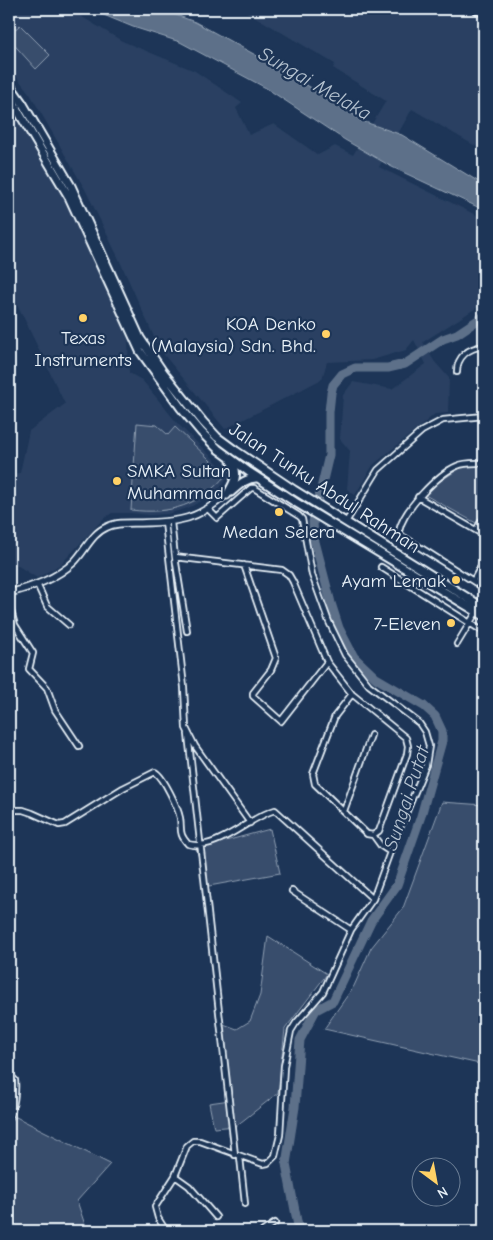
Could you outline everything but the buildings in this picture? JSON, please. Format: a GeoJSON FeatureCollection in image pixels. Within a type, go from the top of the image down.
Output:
{"type":"FeatureCollection","features":[{"type":"Feature","properties":{"kind":"main road","name":"Jalan Tunku Abdul Rahman"},"geometry":{"type":"LineString","coordinates":[[9,84],[23,104],[71,186],[140,338],[185,401],[214,434],[312,502],[325,515],[482,608]]}},
{"type":"Feature","properties":{"kind":"main road","name":"Jalan Tunku Abdul Rahman"},"geometry":{"type":"LineString","coordinates":[[9,96],[69,197],[140,351],[181,408],[201,432],[218,449],[248,472],[309,510],[346,522],[482,608],[484,616]]}},
{"type":"Feature","properties":{"kind":"main road"},"geometry":{"type":"LineString","coordinates":[[214,434],[226,448],[244,462],[248,472]]}},
{"type":"Feature","properties":{"kind":"main road"},"geometry":{"type":"LineString","coordinates":[[218,449],[230,460],[236,472],[234,482],[227,495]]}},
{"type":"Feature","properties":{"kind":"main road"},"geometry":{"type":"LineString","coordinates":[[227,495],[248,472],[260,472],[300,494]]}},
{"type":"Feature","properties":{"kind":"main road"},"geometry":{"type":"LineString","coordinates":[[9,592],[37,584],[54,576],[73,563],[97,534],[106,527],[121,524],[168,522],[191,518],[208,509],[246,480],[258,478]]}},
{"type":"Feature","properties":{"kind":"street"},"geometry":{"type":"LineString","coordinates":[[473,9],[484,15]]}},
{"type":"Feature","properties":{"kind":"street"},"geometry":{"type":"LineString","coordinates":[[457,372],[459,359],[462,355],[475,348],[484,346]]}},
{"type":"Feature","properties":{"kind":"street"},"geometry":{"type":"LineString","coordinates":[[346,522],[378,470],[422,432],[443,420],[484,416]]}},
{"type":"Feature","properties":{"kind":"street"},"geometry":{"type":"LineString","coordinates":[[484,463],[464,464],[455,467],[418,497],[399,528],[402,536],[484,588]]}},
{"type":"Feature","properties":{"kind":"street"},"geometry":{"type":"LineString","coordinates":[[165,1231],[155,1207],[175,1176],[187,1146],[193,1141],[200,1141],[263,1164],[268,1163],[274,1156],[280,1135],[284,1066],[292,1031],[296,1023],[323,992],[351,930],[373,899],[428,756],[428,737],[419,723],[370,685],[346,655],[328,622],[312,575],[302,519],[254,488],[251,488],[217,518],[208,509]]}},
{"type":"Feature","properties":{"kind":"street"},"geometry":{"type":"LineString","coordinates":[[418,497],[484,535]]}},
{"type":"Feature","properties":{"kind":"street"},"geometry":{"type":"LineString","coordinates":[[289,509],[295,502]]}},
{"type":"Feature","properties":{"kind":"street"},"geometry":{"type":"LineString","coordinates":[[476,530],[484,517]]}},
{"type":"Feature","properties":{"kind":"street"},"geometry":{"type":"LineString","coordinates":[[168,522],[187,631]]}},
{"type":"Feature","properties":{"kind":"street"},"geometry":{"type":"LineString","coordinates":[[168,522],[184,687],[185,722],[188,734],[237,1156],[245,1204]]}},
{"type":"Feature","properties":{"kind":"street"},"geometry":{"type":"LineString","coordinates":[[175,557],[282,570],[289,575],[327,662],[352,694],[406,738],[407,754],[379,831],[373,835],[367,834],[316,784],[313,774],[335,716],[352,694]]}},
{"type":"Feature","properties":{"kind":"street"},"geometry":{"type":"LineString","coordinates":[[473,580],[484,560]]}},
{"type":"Feature","properties":{"kind":"street"},"geometry":{"type":"LineString","coordinates":[[244,565],[276,658],[271,670],[252,694],[280,721],[327,662]]}},
{"type":"Feature","properties":{"kind":"street"},"geometry":{"type":"LineString","coordinates":[[381,567],[484,632]]}},
{"type":"Feature","properties":{"kind":"street"},"geometry":{"type":"LineString","coordinates":[[37,584],[47,606],[69,625]]}},
{"type":"Feature","properties":{"kind":"street"},"geometry":{"type":"LineString","coordinates":[[9,604],[15,625],[33,652],[30,669],[47,688],[55,710],[79,746]]}},
{"type":"Feature","properties":{"kind":"street"},"geometry":{"type":"LineString","coordinates":[[457,644],[482,608]]}},
{"type":"Feature","properties":{"kind":"street"},"geometry":{"type":"LineString","coordinates":[[188,734],[250,823]]}},
{"type":"Feature","properties":{"kind":"street"},"geometry":{"type":"LineString","coordinates":[[344,811],[371,735]]}},
{"type":"Feature","properties":{"kind":"street"},"geometry":{"type":"LineString","coordinates":[[9,810],[23,810],[59,825],[65,824],[123,788],[155,772],[162,779],[179,815],[182,837],[188,844],[200,845],[221,838],[272,811],[279,812],[373,899]]}},
{"type":"Feature","properties":{"kind":"street"},"geometry":{"type":"LineString","coordinates":[[373,835],[381,846],[390,852]]}},
{"type":"Feature","properties":{"kind":"street"},"geometry":{"type":"LineString","coordinates":[[292,892],[351,930]]}},
{"type":"Feature","properties":{"kind":"street"},"geometry":{"type":"LineString","coordinates":[[9,1075],[15,1080],[9,1117]]}},
{"type":"Feature","properties":{"kind":"street"},"geometry":{"type":"LineString","coordinates":[[175,1176],[189,1186],[216,1217]]}},
{"type":"Feature","properties":{"kind":"street"},"geometry":{"type":"LineString","coordinates":[[263,1231],[275,1223]]}},
{"type":"Feature","properties":{"kind":"shaded area"},"geometry":{"type":"Polygon","coordinates":[[[16,9],[69,9],[122,41],[195,71],[242,103],[236,108],[249,135],[274,124],[318,155],[335,146],[353,155],[386,101],[333,68],[335,64],[242,9],[484,9],[484,151],[412,109],[379,167],[484,219],[484,303],[423,342],[434,361],[449,378],[448,413],[435,414],[373,465],[355,495],[347,489],[350,451],[340,439],[343,395],[353,382],[392,389],[426,364],[414,340],[406,350],[372,360],[327,362],[322,379],[225,429],[160,350],[86,191],[30,94],[9,67],[9,19],[16,9]]]}},
{"type":"Feature","properties":{"kind":"shaded area"},"geometry":{"type":"Polygon","coordinates":[[[89,9],[160,9],[195,22],[283,70],[365,122],[402,135],[484,185],[484,210],[392,167],[345,140],[266,88],[180,42],[133,27],[89,9]]]}},
{"type":"Feature","properties":{"kind":"shaded area"},"geometry":{"type":"Polygon","coordinates":[[[20,25],[50,55],[36,69],[9,39],[10,34],[20,25]]]}},
{"type":"Feature","properties":{"kind":"shaded area"},"geometry":{"type":"Polygon","coordinates":[[[9,108],[60,190],[119,316],[128,340],[129,373],[142,380],[178,424],[230,475],[220,488],[188,508],[167,514],[112,513],[103,519],[61,564],[37,578],[9,560],[9,474],[20,473],[29,431],[65,404],[9,287],[9,108]]]}},
{"type":"Feature","properties":{"kind":"shaded area"},"geometry":{"type":"Polygon","coordinates":[[[137,423],[157,425],[168,435],[175,427],[226,475],[206,494],[183,506],[159,511],[131,510],[137,423]]]}},
{"type":"Feature","properties":{"kind":"shaded area"},"geometry":{"type":"Polygon","coordinates":[[[484,465],[484,509],[476,523],[425,495],[430,488],[463,466],[484,465]]]}},
{"type":"Feature","properties":{"kind":"shaded area"},"geometry":{"type":"Polygon","coordinates":[[[442,802],[484,805],[484,855],[482,860],[484,864],[484,1065],[324,1029],[354,986],[371,948],[403,908],[442,802]]]}},
{"type":"Feature","properties":{"kind":"shaded area"},"geometry":{"type":"Polygon","coordinates":[[[270,829],[280,873],[209,886],[196,849],[270,829]]]}},
{"type":"Feature","properties":{"kind":"shaded area"},"geometry":{"type":"Polygon","coordinates":[[[268,936],[327,974],[285,1029],[278,1093],[236,1126],[214,1128],[209,1103],[230,1100],[218,1022],[237,1029],[250,1021],[260,995],[268,936]]]}},
{"type":"Feature","properties":{"kind":"shaded area"},"geometry":{"type":"Polygon","coordinates":[[[16,1117],[110,1164],[77,1201],[87,1231],[12,1231],[9,1229],[9,1120],[16,1117]]]}},
{"type":"Feature","properties":{"kind":"waterway","name":"Sungai Putat"},"geometry":{"type":"LineString","coordinates":[[300,1231],[286,1164],[295,1107],[300,1040],[316,1010],[333,1001],[371,921],[397,885],[421,816],[442,741],[442,731],[435,716],[424,706],[376,678],[354,657],[339,628],[331,603],[314,538],[313,522],[329,455],[331,393],[333,385],[342,374],[355,368],[388,368],[405,364],[443,339],[457,334],[484,316]]}},
{"type":"Feature","properties":{"kind":"place","name":"Texas Instruments"},"geometry":{"type":"Point","coordinates":[83,318]}},
{"type":"Feature","properties":{"kind":"place","name":"KOA Denko (Malaysia) Sdn. Bhd."},"geometry":{"type":"Point","coordinates":[326,334]}},
{"type":"Feature","properties":{"kind":"place","name":"SMKA Sultan Muhammad"},"geometry":{"type":"Point","coordinates":[117,481]}},
{"type":"Feature","properties":{"kind":"place","name":"Medan Selera"},"geometry":{"type":"Point","coordinates":[279,512]}},
{"type":"Feature","properties":{"kind":"place","name":"Ayam Lemak"},"geometry":{"type":"Point","coordinates":[456,580]}},
{"type":"Feature","properties":{"kind":"place","name":"7-Eleven"},"geometry":{"type":"Point","coordinates":[451,623]}},
{"type":"Feature","properties":{"kind":"water label","name":"Sungai Melaka"},"geometry":{"type":"Point","coordinates":[315,83]}}]}
